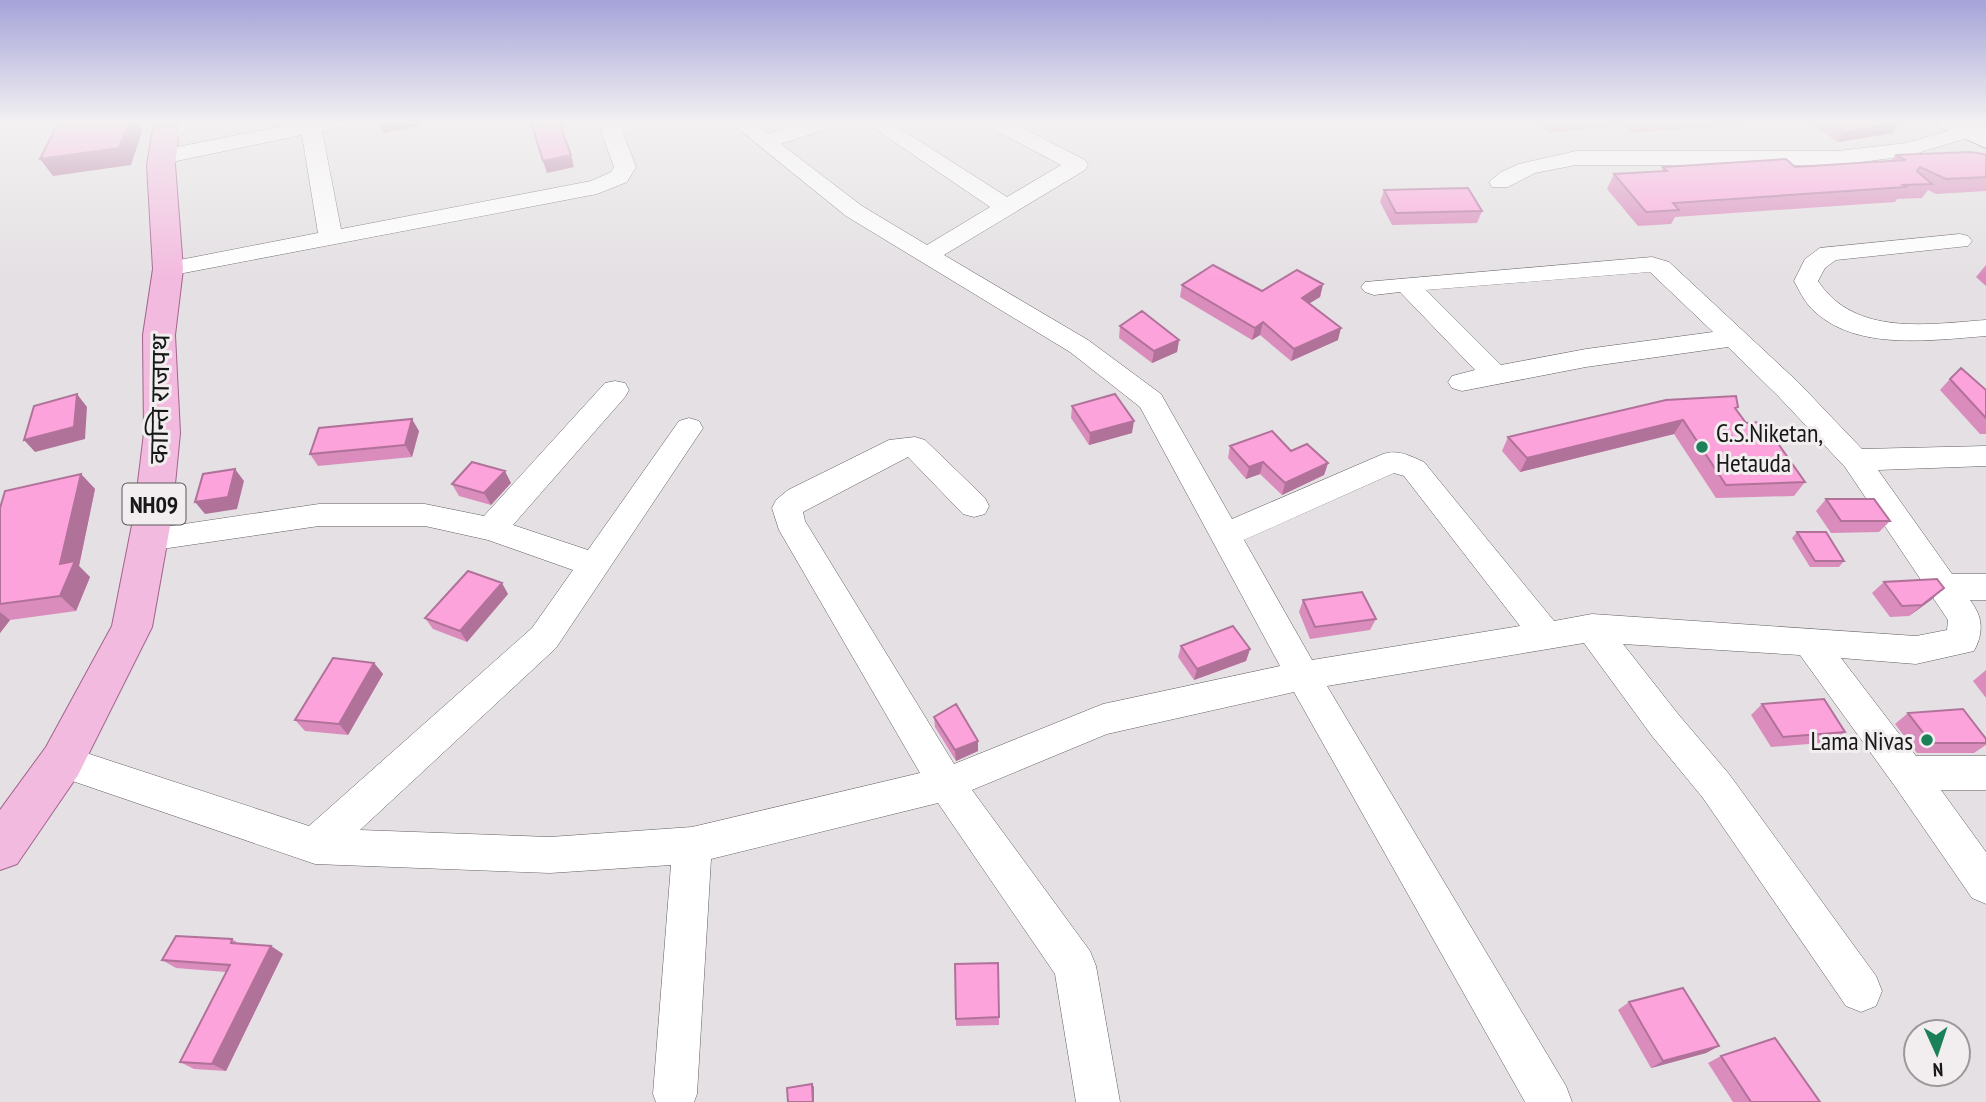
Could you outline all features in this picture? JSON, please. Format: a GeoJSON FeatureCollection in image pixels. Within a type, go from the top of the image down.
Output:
{"type":"FeatureCollection","features":[{"type":"Feature","properties":{"kind":"main road","name":"कान्ति राजपथ"},"geometry":{"type":"LineString","coordinates":[[0,848],[62,761],[132,627],[148,539],[162,433],[159,335],[168,269],[169,173]]}},
{"type":"Feature","properties":{"kind":"street"},"geometry":{"type":"LineString","coordinates":[[319,173],[331,238]]}},
{"type":"Feature","properties":{"kind":"street"},"geometry":{"type":"LineString","coordinates":[[168,269],[597,187],[621,173]]}},
{"type":"Feature","properties":{"kind":"street"},"geometry":{"type":"LineString","coordinates":[[806,173],[854,211],[1079,346],[1151,401],[1303,676],[1550,1102]]}},
{"type":"Feature","properties":{"kind":"street"},"geometry":{"type":"LineString","coordinates":[[954,173],[1006,207]]}},
{"type":"Feature","properties":{"kind":"street"},"geometry":{"type":"LineString","coordinates":[[927,255],[1063,173]]}},
{"type":"Feature","properties":{"kind":"street"},"geometry":{"type":"LineString","coordinates":[[1500,182],[1512,173]]}},
{"type":"Feature","properties":{"kind":"street"},"geometry":{"type":"LineString","coordinates":[[1960,241],[1853,248],[1829,253],[1814,264],[1806,281],[1812,296],[1828,310],[1847,321],[1874,330],[1986,328]]}},
{"type":"Feature","properties":{"kind":"street"},"geometry":{"type":"LineString","coordinates":[[62,761],[315,846],[550,855],[692,845],[946,784],[1103,719],[1303,676],[1592,628],[1916,650],[1962,641],[1965,618],[1855,460],[1788,389],[1660,267],[1652,264],[1374,286]]}},
{"type":"Feature","properties":{"kind":"street"},"geometry":{"type":"LineString","coordinates":[[1406,285],[1496,376]]}},
{"type":"Feature","properties":{"kind":"street"},"geometry":{"type":"LineString","coordinates":[[1462,382],[1586,358],[1733,338]]}},
{"type":"Feature","properties":{"kind":"street"},"geometry":{"type":"LineString","coordinates":[[491,529],[615,390]]}},
{"type":"Feature","properties":{"kind":"street"},"geometry":{"type":"LineString","coordinates":[[315,846],[544,638],[689,428]]}},
{"type":"Feature","properties":{"kind":"street"},"geometry":{"type":"LineString","coordinates":[[974,506],[915,447],[908,446],[899,447],[799,498],[787,508],[790,522],[946,784],[1075,966],[1098,1102]]}},
{"type":"Feature","properties":{"kind":"street"},"geometry":{"type":"LineString","coordinates":[[1855,460],[1986,456]]}},
{"type":"Feature","properties":{"kind":"street"},"geometry":{"type":"LineString","coordinates":[[1225,536],[1298,501],[1394,461],[1404,463],[1414,469],[1547,636]]}},
{"type":"Feature","properties":{"kind":"street"},"geometry":{"type":"LineString","coordinates":[[148,539],[319,515],[425,514],[491,529],[594,565]]}},
{"type":"Feature","properties":{"kind":"street"},"geometry":{"type":"LineString","coordinates":[[1942,586],[1986,587]]}},
{"type":"Feature","properties":{"kind":"street"},"geometry":{"type":"LineString","coordinates":[[1592,628],[1665,725],[1716,786],[1861,991]]}},
{"type":"Feature","properties":{"kind":"street"},"geometry":{"type":"LineString","coordinates":[[1809,642],[1986,885]]}},
{"type":"Feature","properties":{"kind":"street"},"geometry":{"type":"LineString","coordinates":[[1907,773],[1986,773]]}},
{"type":"Feature","properties":{"kind":"street"},"geometry":{"type":"LineString","coordinates":[[674,1094],[692,845]]}},
{"type":"Feature","properties":{"kind":"building"},"geometry":{"type":"Polygon","coordinates":[[[1920,173],[1932,184],[1673,203],[1679,210],[1646,212],[1614,174],[1920,173]]]}},
{"type":"Feature","properties":{"kind":"building"},"geometry":{"type":"Polygon","coordinates":[[[1934,173],[1986,173],[1986,177],[1946,179],[1934,173]]]}},
{"type":"Feature","properties":{"kind":"building"},"geometry":{"type":"Polygon","coordinates":[[[1468,188],[1482,211],[1396,213],[1384,190],[1468,188]]]}},
{"type":"Feature","properties":{"kind":"building"},"geometry":{"type":"Polygon","coordinates":[[[1213,265],[1262,291],[1297,270],[1323,284],[1302,298],[1341,328],[1294,349],[1263,322],[1255,328],[1182,285],[1213,265]]]}},
{"type":"Feature","properties":{"kind":"building"},"geometry":{"type":"Polygon","coordinates":[[[1142,311],[1179,340],[1154,351],[1120,326],[1142,311]]]}},
{"type":"Feature","properties":{"kind":"building"},"geometry":{"type":"Polygon","coordinates":[[[1961,368],[1986,390],[1986,418],[1950,379],[1961,368]]]}},
{"type":"Feature","properties":{"kind":"building"},"geometry":{"type":"Polygon","coordinates":[[[77,394],[74,427],[24,440],[34,406],[77,394]]]}},
{"type":"Feature","properties":{"kind":"building"},"geometry":{"type":"Polygon","coordinates":[[[1115,394],[1134,421],[1090,433],[1072,406],[1115,394]]]}},
{"type":"Feature","properties":{"kind":"building"},"geometry":{"type":"Polygon","coordinates":[[[1736,396],[1738,407],[1735,408],[1746,423],[1763,422],[1805,482],[1726,485],[1683,420],[1527,458],[1508,437],[1666,400],[1736,396]]]}},
{"type":"Feature","properties":{"kind":"building"},"geometry":{"type":"Polygon","coordinates":[[[412,419],[405,445],[310,454],[319,428],[412,419]]]}},
{"type":"Feature","properties":{"kind":"building"},"geometry":{"type":"Polygon","coordinates":[[[1272,431],[1291,451],[1307,444],[1328,463],[1285,483],[1263,462],[1249,467],[1230,446],[1272,431]]]}},
{"type":"Feature","properties":{"kind":"building"},"geometry":{"type":"Polygon","coordinates":[[[472,462],[505,471],[484,493],[452,484],[472,462]]]}},
{"type":"Feature","properties":{"kind":"building"},"geometry":{"type":"Polygon","coordinates":[[[235,469],[228,497],[195,502],[203,474],[235,469]]]}},
{"type":"Feature","properties":{"kind":"building"},"geometry":{"type":"Polygon","coordinates":[[[81,474],[60,564],[75,561],[60,596],[0,604],[0,508],[5,491],[81,474]]]}},
{"type":"Feature","properties":{"kind":"building"},"geometry":{"type":"Polygon","coordinates":[[[1826,499],[1874,499],[1890,521],[1841,521],[1826,499]]]}},
{"type":"Feature","properties":{"kind":"building"},"geometry":{"type":"Polygon","coordinates":[[[1797,532],[1826,532],[1844,561],[1815,561],[1797,532]]]}},
{"type":"Feature","properties":{"kind":"building"},"geometry":{"type":"Polygon","coordinates":[[[468,571],[502,583],[460,631],[425,618],[468,571]]]}},
{"type":"Feature","properties":{"kind":"building"},"geometry":{"type":"Polygon","coordinates":[[[1937,579],[1944,588],[1922,605],[1902,606],[1884,582],[1937,579]]]}},
{"type":"Feature","properties":{"kind":"building"},"geometry":{"type":"Polygon","coordinates":[[[1362,592],[1376,619],[1315,627],[1303,600],[1362,592]]]}},
{"type":"Feature","properties":{"kind":"building"},"geometry":{"type":"Polygon","coordinates":[[[1233,626],[1250,649],[1197,669],[1181,646],[1233,626]]]}},
{"type":"Feature","properties":{"kind":"building"},"geometry":{"type":"Polygon","coordinates":[[[333,658],[374,663],[339,724],[295,720],[333,658]]]}},
{"type":"Feature","properties":{"kind":"building"},"geometry":{"type":"Polygon","coordinates":[[[1824,699],[1845,732],[1783,737],[1762,704],[1824,699]]]}},
{"type":"Feature","properties":{"kind":"building"},"geometry":{"type":"Polygon","coordinates":[[[956,704],[978,741],[955,750],[934,717],[956,704]]]}},
{"type":"Feature","properties":{"kind":"building"},"geometry":{"type":"Polygon","coordinates":[[[1963,709],[1986,739],[1986,743],[1931,743],[1908,713],[1963,709]]]}},
{"type":"Feature","properties":{"kind":"building"},"geometry":{"type":"Polygon","coordinates":[[[176,936],[232,939],[231,943],[271,946],[212,1064],[180,1062],[230,965],[162,960],[176,936]]]}},
{"type":"Feature","properties":{"kind":"building"},"geometry":{"type":"Polygon","coordinates":[[[998,963],[999,1017],[956,1019],[955,964],[998,963]]]}},
{"type":"Feature","properties":{"kind":"building"},"geometry":{"type":"Polygon","coordinates":[[[1683,988],[1719,1046],[1663,1061],[1629,1002],[1683,988]]]}},
{"type":"Feature","properties":{"kind":"building"},"geometry":{"type":"Polygon","coordinates":[[[1775,1038],[1820,1102],[1751,1102],[1721,1056],[1775,1038]]]}},
{"type":"Feature","properties":{"kind":"building"},"geometry":{"type":"Polygon","coordinates":[[[812,1084],[813,1102],[788,1102],[787,1088],[812,1084]]]}},
{"type":"Feature","properties":{"kind":"place","name":"G.S.Niketan, Hetauda"},"geometry":{"type":"Point","coordinates":[1702,447]}},
{"type":"Feature","properties":{"kind":"place","name":"Lama Nivas"},"geometry":{"type":"Point","coordinates":[1927,740]}}]}
